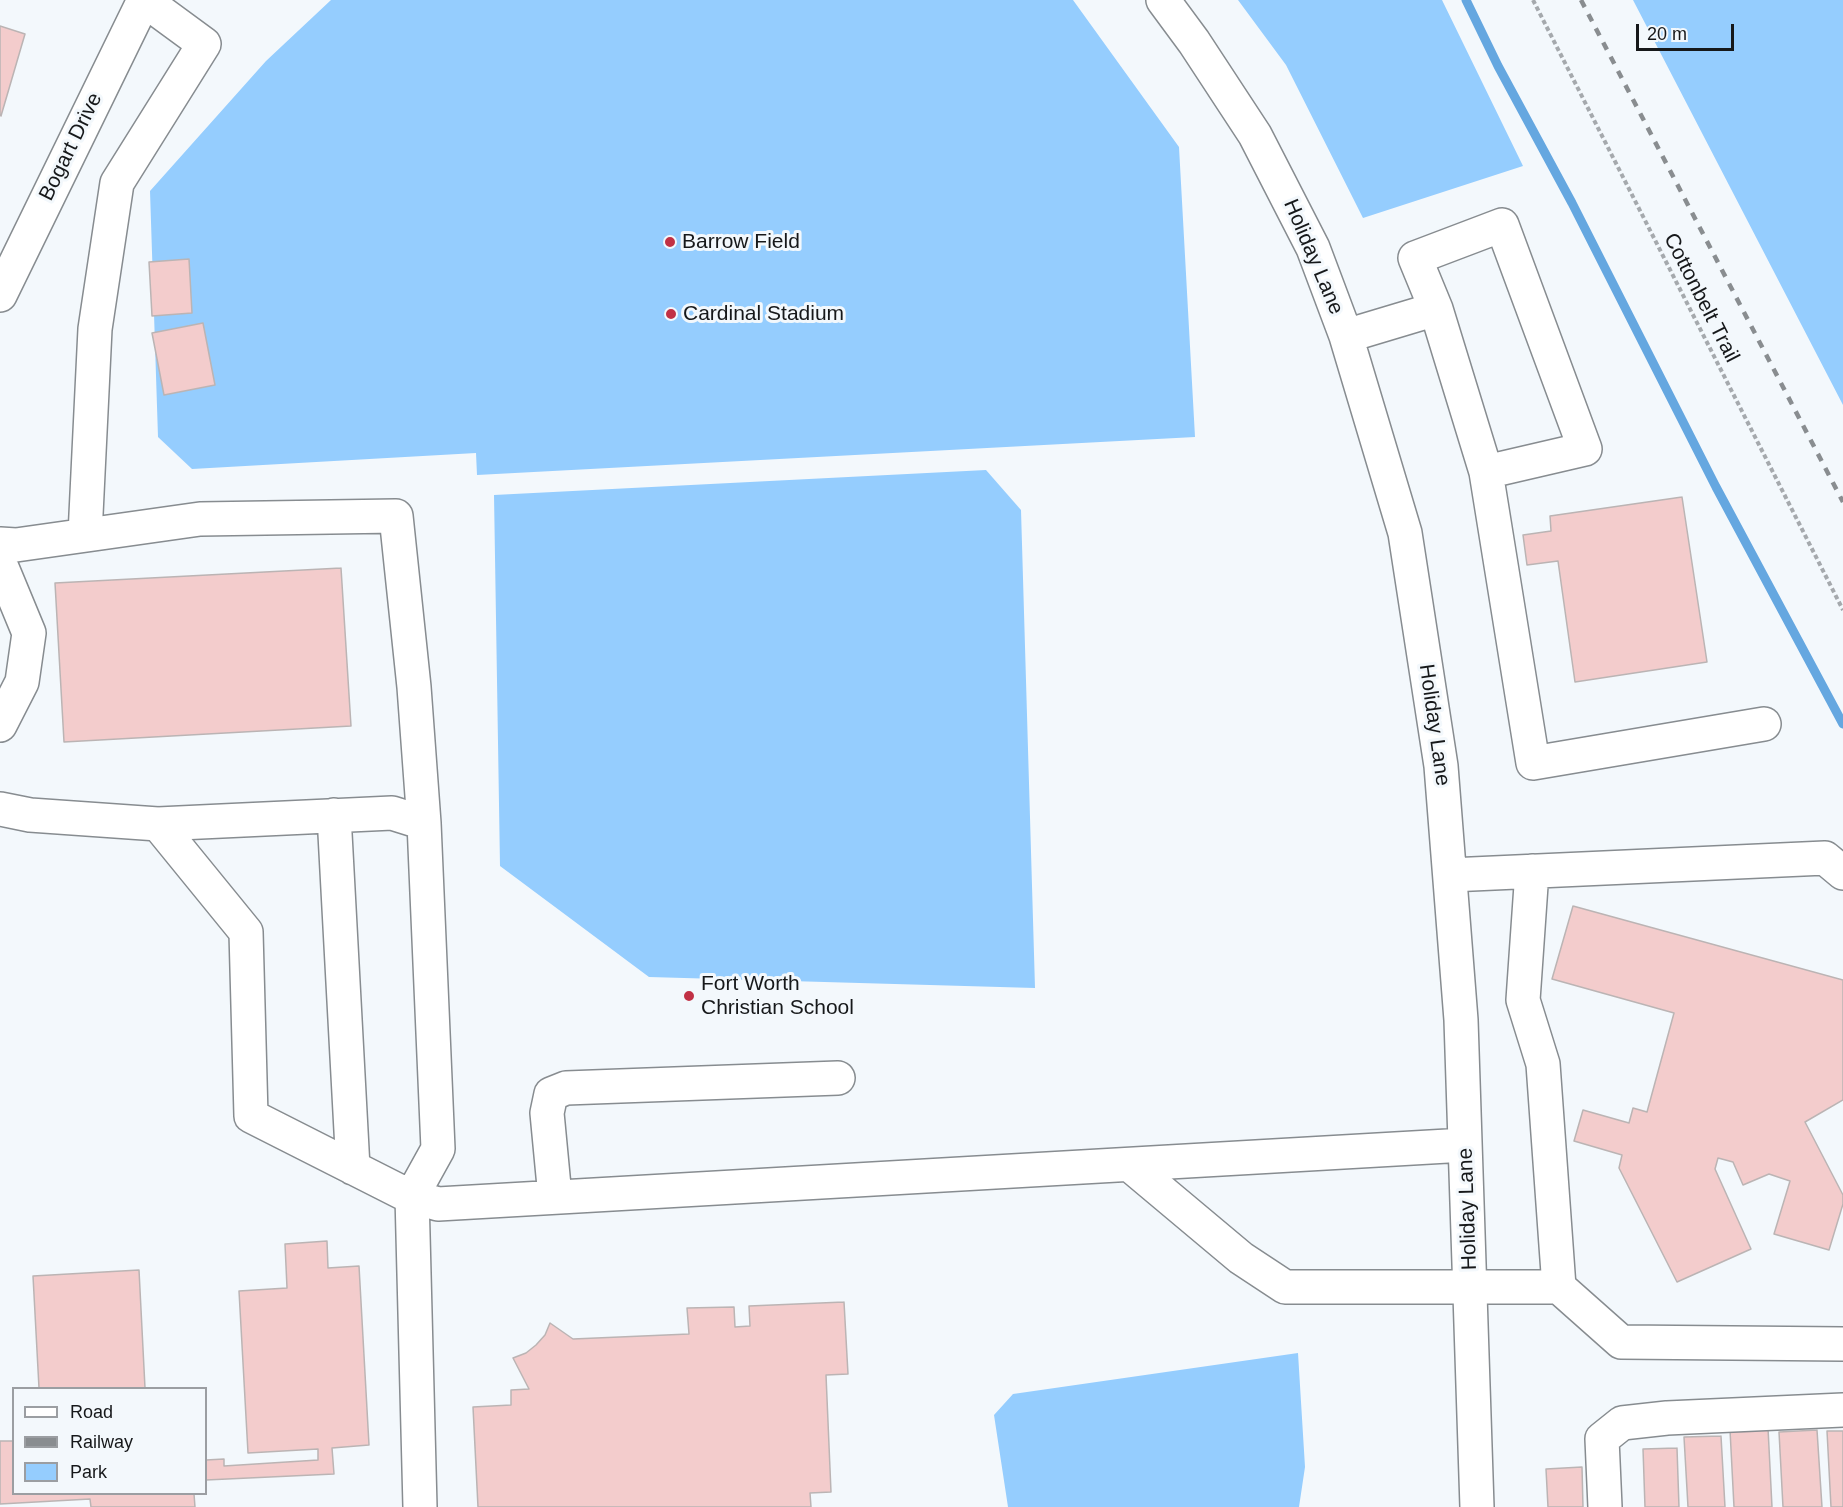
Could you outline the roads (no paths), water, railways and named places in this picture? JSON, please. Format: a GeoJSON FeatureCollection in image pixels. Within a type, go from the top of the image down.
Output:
{"type":"FeatureCollection","features":[{"type":"Feature","properties":{"kind":"street"},"geometry":{"type":"LineString","coordinates":[[85,535],[95,329],[117,183],[204,44],[144,0]]}},
{"type":"Feature","properties":{"kind":"street","name":"Bogart Drive"},"geometry":{"type":"LineString","coordinates":[[0,295],[12,238],[144,0]]}},
{"type":"Feature","properties":{"kind":"street","name":"Holiday Lane"},"geometry":{"type":"LineString","coordinates":[[1163,0],[1256,135],[1313,248],[1346,336],[1405,533],[1441,766],[1461,1020],[1477,1507]]}},
{"type":"Feature","properties":{"kind":"street"},"geometry":{"type":"LineString","coordinates":[[1486,472],[1585,448],[1502,225],[1415,258],[1436,309],[1486,472],[1533,763],[1764,724]]}},
{"type":"Feature","properties":{"kind":"street"},"geometry":{"type":"LineString","coordinates":[[1346,336],[1436,309]]}},
{"type":"Feature","properties":{"kind":"street"},"geometry":{"type":"LineString","coordinates":[[0,544],[16,545],[200,519],[396,516],[414,687],[424,823],[438,1149],[412,1196],[420,1507]]}},
{"type":"Feature","properties":{"kind":"street"},"geometry":{"type":"LineString","coordinates":[[0,563],[29,633],[22,682],[0,725]]}},
{"type":"Feature","properties":{"kind":"street"},"geometry":{"type":"LineString","coordinates":[[0,809],[30,815],[158,824],[392,813],[424,823]]}},
{"type":"Feature","properties":{"kind":"street"},"geometry":{"type":"LineString","coordinates":[[334,815],[354,1168]]}},
{"type":"Feature","properties":{"kind":"street"},"geometry":{"type":"LineString","coordinates":[[158,824],[246,932],[251,1116],[412,1196],[438,1204],[1465,1145]]}},
{"type":"Feature","properties":{"kind":"street"},"geometry":{"type":"LineString","coordinates":[[1450,875],[1825,858],[1843,873]]}},
{"type":"Feature","properties":{"kind":"street"},"geometry":{"type":"LineString","coordinates":[[1532,871],[1523,1000],[1543,1064],[1559,1287]]}},
{"type":"Feature","properties":{"kind":"street"},"geometry":{"type":"LineString","coordinates":[[555,1197],[547,1113],[551,1094],[566,1088],[838,1078]]}},
{"type":"Feature","properties":{"kind":"street"},"geometry":{"type":"LineString","coordinates":[[1130,1165],[1241,1258],[1285,1287],[1559,1287],[1621,1342],[1843,1344]]}},
{"type":"Feature","properties":{"kind":"street"},"geometry":{"type":"LineString","coordinates":[[1605,1507],[1602,1439],[1622,1424],[1667,1418],[1843,1410]]}},
{"type":"Feature","properties":{"kind":"waterway"},"geometry":{"type":"LineString","coordinates":[[1466,0],[1716,487],[1843,724]]}},
{"type":"Feature","properties":{"kind":"railway"},"geometry":{"type":"LineString","coordinates":[[1581,0],[1843,502]]}},
{"type":"Feature","properties":{"kind":"place","name":"Barrow Field"},"geometry":{"type":"Point","coordinates":[670,242]}},
{"type":"Feature","properties":{"kind":"place","name":"Cardinal Stadium"},"geometry":{"type":"Point","coordinates":[671,314]}},
{"type":"Feature","properties":{"kind":"place","name":"Fort Worth Christian School"},"geometry":{"type":"Point","coordinates":[689,996]}}]}
